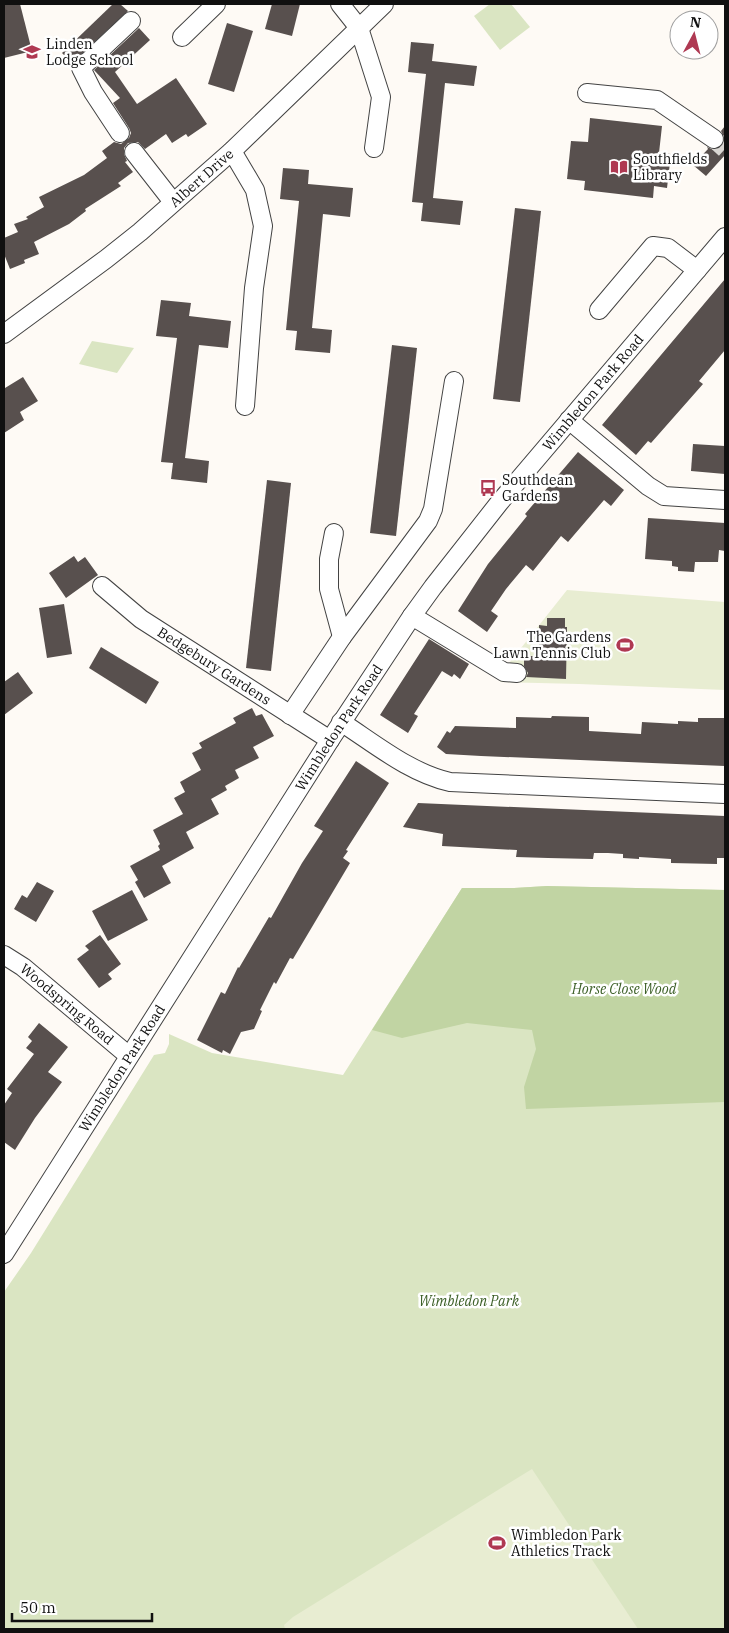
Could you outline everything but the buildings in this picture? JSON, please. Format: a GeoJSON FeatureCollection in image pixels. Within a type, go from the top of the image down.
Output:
{"type":"FeatureCollection","features":[{"type":"Feature","properties":{"kind":"street"},"geometry":{"type":"LineString","coordinates":[[182,37],[216,4]]}},
{"type":"Feature","properties":{"kind":"street"},"geometry":{"type":"LineString","coordinates":[[340,4],[359,28],[381,97],[374,148]]}},
{"type":"Feature","properties":{"kind":"street","name":"Albert Drive"},"geometry":{"type":"LineString","coordinates":[[4,334],[140,232],[232,151],[384,4]]}},
{"type":"Feature","properties":{"kind":"street"},"geometry":{"type":"LineString","coordinates":[[120,133],[93,92],[81,68],[131,21]]}},
{"type":"Feature","properties":{"kind":"street"},"geometry":{"type":"LineString","coordinates":[[587,93],[657,100],[714,139]]}},
{"type":"Feature","properties":{"kind":"street"},"geometry":{"type":"LineString","coordinates":[[232,151],[255,190],[263,226],[254,288],[245,406]]}},
{"type":"Feature","properties":{"kind":"street"},"geometry":{"type":"LineString","coordinates":[[134,152],[173,202]]}},
{"type":"Feature","properties":{"kind":"street","name":"Wimbledon Park Road"},"geometry":{"type":"LineString","coordinates":[[4,1254],[341,722],[412,616],[493,511],[725,238]]}},
{"type":"Feature","properties":{"kind":"street"},"geometry":{"type":"LineString","coordinates":[[600,310],[653,246],[668,248],[697,270]]}},
{"type":"Feature","properties":{"kind":"street"},"geometry":{"type":"LineString","coordinates":[[290,715],[342,636],[428,521],[433,509],[454,381]]}},
{"type":"Feature","properties":{"kind":"street"},"geometry":{"type":"LineString","coordinates":[[569,420],[648,486],[664,496],[725,500]]}},
{"type":"Feature","properties":{"kind":"street"},"geometry":{"type":"LineString","coordinates":[[334,533],[330,558],[329,589],[342,636]]}},
{"type":"Feature","properties":{"kind":"street","name":"Bedgebury Gardens"},"geometry":{"type":"LineString","coordinates":[[102,586],[141,619],[330,740]]}},
{"type":"Feature","properties":{"kind":"street"},"geometry":{"type":"LineString","coordinates":[[412,616],[504,672],[517,673]]}},
{"type":"Feature","properties":{"kind":"street"},"geometry":{"type":"LineString","coordinates":[[341,722],[418,771],[435,779],[450,782],[725,794]]}},
{"type":"Feature","properties":{"kind":"street","name":"Woodspring Road"},"geometry":{"type":"LineString","coordinates":[[4,955],[23,967],[129,1056]]}},
{"type":"Feature","properties":{"kind":"green space"},"geometry":{"type":"Polygon","coordinates":[[[490,4],[511,4],[530,27],[500,50],[474,16],[490,4]]]}},
{"type":"Feature","properties":{"kind":"green space"},"geometry":{"type":"Polygon","coordinates":[[[92,341],[134,348],[117,373],[79,364],[92,341]]]}},
{"type":"Feature","properties":{"kind":"green space","name":"The Gardens Lawn Tennis Club"},"geometry":{"type":"Polygon","coordinates":[[[567,590],[725,602],[725,690],[500,682],[506,667],[567,590]]]}},
{"type":"Feature","properties":{"kind":"green space","name":"Wimbledon Park"},"geometry":{"type":"Polygon","coordinates":[[[547,886],[725,890],[725,1629],[4,1629],[4,1292],[31,1253],[154,1055],[165,1053],[169,1044],[169,1034],[212,1053],[343,1075],[462,888],[547,886]]]}},
{"type":"Feature","properties":{"kind":"green space","name":"Horse Close Wood"},"geometry":{"type":"Polygon","coordinates":[[[547,886],[725,890],[725,1102],[526,1109],[524,1087],[536,1049],[532,1030],[467,1023],[402,1038],[372,1030],[462,888],[547,886]]]}},
{"type":"Feature","properties":{"kind":"green space","name":"Wimbledon Park Athletics Track"},"geometry":{"type":"Polygon","coordinates":[[[532,1469],[638,1629],[285,1629],[284,1625],[293,1617],[532,1469]]]}},
{"type":"Feature","properties":{"kind":"tunnel"},"geometry":{"type":"LineString","coordinates":[[714,139],[725,149]]}},
{"type":"Feature","properties":{"kind":"place","name":"Linden Lodge School"},"geometry":{"type":"Point","coordinates":[32,52]}},
{"type":"Feature","properties":{"kind":"place","name":"Southfields Library"},"geometry":{"type":"Point","coordinates":[619,167]}},
{"type":"Feature","properties":{"kind":"place","name":"Southdean Gardens"},"geometry":{"type":"Point","coordinates":[488,488]}},
{"type":"Feature","properties":{"kind":"place","name":"The Gardens Lawn Tennis Club"},"geometry":{"type":"Point","coordinates":[625,645]}},
{"type":"Feature","properties":{"kind":"place","name":"Wimbledon Park Athletics Track"},"geometry":{"type":"Point","coordinates":[497,1543]}}]}
